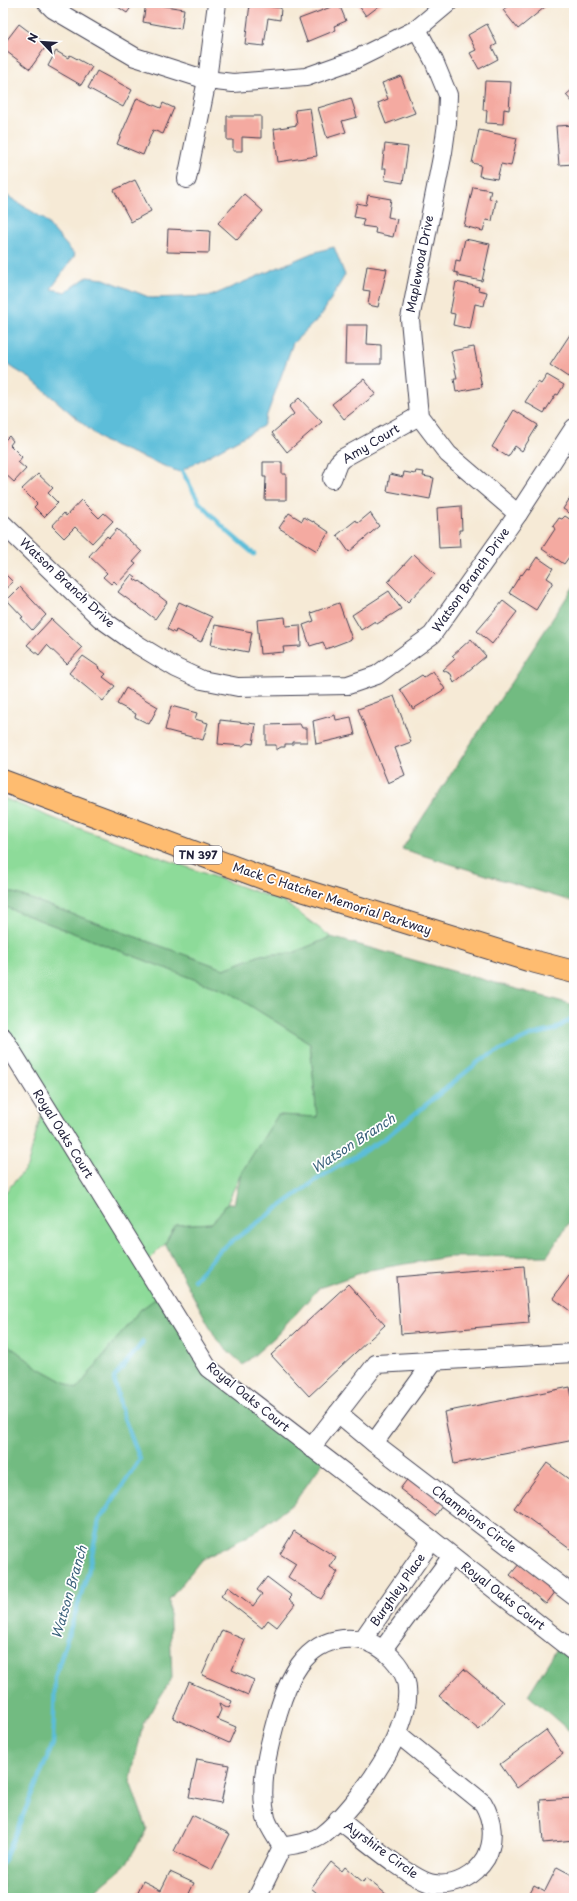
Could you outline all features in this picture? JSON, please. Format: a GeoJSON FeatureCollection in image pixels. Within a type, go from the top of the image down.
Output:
{"type":"FeatureCollection","features":[{"type":"Feature","properties":{"kind":"main road","name":"Mack C Hatcher Memorial Parkway"},"geometry":{"type":"LineString","coordinates":[[3,781],[263,878],[528,960],[574,972]]}},
{"type":"Feature","properties":{"kind":"street"},"geometry":{"type":"LineString","coordinates":[[47,3],[53,9],[135,57],[206,80],[246,82],[306,77],[354,60],[418,29],[448,3]]}},
{"type":"Feature","properties":{"kind":"street"},"geometry":{"type":"LineString","coordinates":[[187,180],[206,80],[217,3]]}},
{"type":"Feature","properties":{"kind":"street","name":"Maplewood Drive"},"geometry":{"type":"LineString","coordinates":[[418,29],[434,61],[448,95],[447,123],[443,152],[410,319],[419,416]]}},
{"type":"Feature","properties":{"kind":"street"},"geometry":{"type":"LineString","coordinates":[[419,416],[448,454],[518,514]]}},
{"type":"Feature","properties":{"kind":"street","name":"Amy Court"},"geometry":{"type":"LineString","coordinates":[[332,479],[338,464],[343,458],[419,416]]}},
{"type":"Feature","properties":{"kind":"street","name":"Watson Branch Drive"},"geometry":{"type":"LineString","coordinates":[[3,524],[100,618],[138,645],[176,668],[202,680],[238,687],[348,685],[377,675],[432,635],[518,514],[574,428]]}},
{"type":"Feature","properties":{"kind":"street","name":"Royal Oaks Court"},"geometry":{"type":"LineString","coordinates":[[3,1037],[208,1368],[432,1540],[574,1652]]}},
{"type":"Feature","properties":{"kind":"street"},"geometry":{"type":"LineString","coordinates":[[311,1448],[376,1364],[574,1353]]}},
{"type":"Feature","properties":{"kind":"street"},"geometry":{"type":"LineString","coordinates":[[374,1443],[433,1362]]}},
{"type":"Feature","properties":{"kind":"street","name":"Champions Circle"},"geometry":{"type":"LineString","coordinates":[[338,1413],[374,1443],[574,1596]]}},
{"type":"Feature","properties":{"kind":"street","name":"Burghley Place"},"geometry":{"type":"LineString","coordinates":[[363,1639],[432,1540]]}},
{"type":"Feature","properties":{"kind":"street","name":"Burghley Place"},"geometry":{"type":"LineString","coordinates":[[383,1649],[452,1556]]}},
{"type":"Feature","properties":{"kind":"street","name":"Burghley Place"},"geometry":{"type":"LineString","coordinates":[[347,1639],[363,1639],[383,1649],[396,1662],[405,1678],[407,1706],[398,1734],[357,1800],[338,1819],[316,1838],[282,1847],[266,1818],[264,1797],[270,1744],[279,1711],[291,1678],[299,1665],[319,1646],[325,1643],[347,1639]]}},
{"type":"Feature","properties":{"kind":"street","name":"Ayrshire Circle"},"geometry":{"type":"LineString","coordinates":[[338,1819],[414,1877],[434,1884],[452,1884],[465,1879],[482,1863],[489,1852],[492,1832],[488,1812],[483,1803],[398,1734]]}},
{"type":"Feature","properties":{"kind":"street"},"geometry":{"type":"LineString","coordinates":[[257,1898],[282,1847]]}},
{"type":"Feature","properties":{"kind":"green space"},"geometry":{"type":"Polygon","coordinates":[[[574,586],[574,902],[402,849],[574,586]]]}},
{"type":"Feature","properties":{"kind":"green space"},"geometry":{"type":"Polygon","coordinates":[[[3,798],[73,826],[284,902],[331,937],[293,953],[261,955],[224,969],[3,889],[3,798]]]}},
{"type":"Feature","properties":{"kind":"green space"},"geometry":{"type":"Polygon","coordinates":[[[3,889],[224,969],[261,955],[293,953],[331,937],[574,1005],[574,1215],[547,1256],[448,1257],[369,1270],[319,1288],[276,1336],[243,1365],[217,1340],[165,1244],[175,1225],[212,1223],[227,1204],[234,1204],[241,1173],[278,1115],[317,1117],[310,1043],[230,993],[3,906],[3,889]]]}},
{"type":"Feature","properties":{"kind":"green space"},"geometry":{"type":"Polygon","coordinates":[[[3,906],[230,993],[310,1043],[317,1117],[278,1115],[241,1173],[227,1204],[212,1223],[175,1225],[165,1244],[144,1265],[162,1294],[139,1311],[77,1389],[37,1367],[3,1341],[3,1195],[27,1167],[44,1104],[3,1037],[3,906]]]}},
{"type":"Feature","properties":{"kind":"green space"},"geometry":{"type":"Polygon","coordinates":[[[162,1294],[208,1368],[326,1458],[294,1503],[254,1533],[201,1560],[169,1600],[172,1678],[143,1724],[130,1782],[147,1829],[125,1866],[87,1898],[3,1898],[3,1341],[37,1367],[77,1389],[139,1311],[162,1294]]]}},
{"type":"Feature","properties":{"kind":"green space"},"geometry":{"type":"Polygon","coordinates":[[[561,1642],[574,1652],[574,1735],[528,1695],[561,1642]]]}},
{"type":"Feature","properties":{"kind":"water"},"geometry":{"type":"Polygon","coordinates":[[[3,193],[44,219],[75,255],[51,289],[66,292],[87,277],[104,279],[151,298],[211,296],[312,253],[334,247],[345,275],[321,316],[293,343],[263,426],[179,472],[103,441],[31,379],[3,362],[3,193]]]}},
{"type":"Feature","properties":{"kind":"building"},"geometry":{"type":"Polygon","coordinates":[[[112,3],[134,3],[127,13],[112,3]]]}},
{"type":"Feature","properties":{"kind":"building"},"geometry":{"type":"Polygon","coordinates":[[[146,3],[184,9],[181,29],[143,22],[146,3]]]}},
{"type":"Feature","properties":{"kind":"building"},"geometry":{"type":"Polygon","coordinates":[[[357,3],[383,3],[366,16],[357,3]]]}},
{"type":"Feature","properties":{"kind":"building"},"geometry":{"type":"Polygon","coordinates":[[[511,3],[542,3],[545,7],[518,29],[503,10],[511,3]]]}},
{"type":"Feature","properties":{"kind":"building"},"geometry":{"type":"Polygon","coordinates":[[[250,4],[281,8],[280,20],[268,18],[264,46],[245,44],[250,4]]]}},
{"type":"Feature","properties":{"kind":"building"},"geometry":{"type":"Polygon","coordinates":[[[339,4],[346,21],[334,26],[336,30],[307,42],[299,19],[339,4]]]}},
{"type":"Feature","properties":{"kind":"building"},"geometry":{"type":"Polygon","coordinates":[[[19,24],[47,45],[30,69],[3,49],[3,45],[19,24]]]}},
{"type":"Feature","properties":{"kind":"building"},"geometry":{"type":"Polygon","coordinates":[[[487,24],[497,44],[492,47],[498,59],[479,69],[470,53],[476,50],[468,35],[487,24]]]}},
{"type":"Feature","properties":{"kind":"building"},"geometry":{"type":"Polygon","coordinates":[[[56,51],[68,58],[70,55],[92,67],[81,85],[48,66],[56,51]]]}},
{"type":"Feature","properties":{"kind":"building"},"geometry":{"type":"Polygon","coordinates":[[[97,71],[132,90],[123,107],[88,88],[97,71]]]}},
{"type":"Feature","properties":{"kind":"building"},"geometry":{"type":"Polygon","coordinates":[[[401,76],[415,113],[386,124],[378,103],[388,99],[382,83],[401,76]]]}},
{"type":"Feature","properties":{"kind":"building"},"geometry":{"type":"Polygon","coordinates":[[[485,81],[511,82],[509,110],[504,109],[503,124],[486,123],[487,110],[483,110],[485,81]]]}},
{"type":"Feature","properties":{"kind":"building"},"geometry":{"type":"Polygon","coordinates":[[[574,88],[574,104],[566,95],[574,88]]]}},
{"type":"Feature","properties":{"kind":"building"},"geometry":{"type":"Polygon","coordinates":[[[137,98],[161,108],[163,103],[174,108],[163,134],[153,130],[143,155],[117,144],[137,98]]]}},
{"type":"Feature","properties":{"kind":"building"},"geometry":{"type":"Polygon","coordinates":[[[351,98],[357,117],[342,121],[346,132],[327,138],[318,108],[351,98]]]}},
{"type":"Feature","properties":{"kind":"building"},"geometry":{"type":"Polygon","coordinates":[[[310,108],[317,156],[278,162],[274,129],[297,125],[295,110],[310,108]]]}},
{"type":"Feature","properties":{"kind":"building"},"geometry":{"type":"Polygon","coordinates":[[[227,116],[261,116],[261,138],[242,137],[242,151],[233,151],[233,140],[227,140],[227,116]]]}},
{"type":"Feature","properties":{"kind":"building"},"geometry":{"type":"Polygon","coordinates":[[[574,125],[574,164],[559,165],[556,126],[574,125]]]}},
{"type":"Feature","properties":{"kind":"building"},"geometry":{"type":"Polygon","coordinates":[[[479,130],[517,138],[511,166],[501,164],[497,179],[479,176],[481,165],[472,163],[479,130]]]}},
{"type":"Feature","properties":{"kind":"building"},"geometry":{"type":"Polygon","coordinates":[[[385,144],[408,147],[403,183],[385,180],[386,168],[382,168],[385,144]]]}},
{"type":"Feature","properties":{"kind":"building"},"geometry":{"type":"Polygon","coordinates":[[[135,180],[151,211],[131,222],[114,190],[135,180]]]}},
{"type":"Feature","properties":{"kind":"building"},"geometry":{"type":"Polygon","coordinates":[[[473,187],[491,190],[489,199],[496,200],[492,221],[486,220],[483,231],[464,226],[473,187]]]}},
{"type":"Feature","properties":{"kind":"building"},"geometry":{"type":"Polygon","coordinates":[[[244,194],[263,211],[237,240],[218,223],[244,194]]]}},
{"type":"Feature","properties":{"kind":"building"},"geometry":{"type":"Polygon","coordinates":[[[368,195],[391,199],[388,217],[397,219],[393,237],[375,233],[376,228],[362,226],[364,219],[354,217],[357,203],[366,205],[368,195]]]}},
{"type":"Feature","properties":{"kind":"building"},"geometry":{"type":"Polygon","coordinates":[[[168,229],[210,231],[209,253],[167,252],[168,229]]]}},
{"type":"Feature","properties":{"kind":"building"},"geometry":{"type":"Polygon","coordinates":[[[465,239],[490,244],[482,281],[458,276],[458,273],[454,272],[456,260],[460,261],[465,239]]]}},
{"type":"Feature","properties":{"kind":"building"},"geometry":{"type":"Polygon","coordinates":[[[367,266],[387,269],[378,307],[368,305],[370,291],[363,290],[367,266]]]}},
{"type":"Feature","properties":{"kind":"building"},"geometry":{"type":"Polygon","coordinates":[[[456,282],[479,287],[478,290],[487,292],[484,306],[475,304],[470,329],[453,325],[455,314],[450,313],[456,282]]]}},
{"type":"Feature","properties":{"kind":"building"},"geometry":{"type":"Polygon","coordinates":[[[346,325],[368,325],[367,344],[381,345],[381,364],[345,364],[346,325]]]}},
{"type":"Feature","properties":{"kind":"building"},"geometry":{"type":"Polygon","coordinates":[[[571,333],[574,335],[574,367],[568,377],[550,365],[571,333]]]}},
{"type":"Feature","properties":{"kind":"building"},"geometry":{"type":"Polygon","coordinates":[[[474,347],[482,387],[456,392],[454,378],[457,378],[451,351],[474,347]]]}},
{"type":"Feature","properties":{"kind":"building"},"geometry":{"type":"Polygon","coordinates":[[[547,375],[564,385],[558,395],[556,394],[544,413],[525,402],[538,382],[541,384],[547,375]]]}},
{"type":"Feature","properties":{"kind":"building"},"geometry":{"type":"Polygon","coordinates":[[[364,379],[376,394],[344,419],[332,404],[364,379]]]}},
{"type":"Feature","properties":{"kind":"building"},"geometry":{"type":"Polygon","coordinates":[[[299,398],[322,422],[287,452],[272,433],[294,414],[289,407],[299,398]]]}},
{"type":"Feature","properties":{"kind":"building"},"geometry":{"type":"Polygon","coordinates":[[[514,410],[538,425],[522,451],[515,446],[508,457],[492,447],[514,410]]]}},
{"type":"Feature","properties":{"kind":"building"},"geometry":{"type":"Polygon","coordinates":[[[9,436],[13,441],[10,445],[22,457],[18,462],[26,469],[14,482],[3,472],[3,440],[4,441],[9,436]]]}},
{"type":"Feature","properties":{"kind":"building"},"geometry":{"type":"Polygon","coordinates":[[[263,462],[282,462],[282,474],[286,474],[286,500],[265,500],[266,477],[263,477],[263,462]]]}},
{"type":"Feature","properties":{"kind":"building"},"geometry":{"type":"Polygon","coordinates":[[[416,471],[424,472],[423,476],[434,478],[430,499],[387,491],[390,474],[403,477],[404,472],[415,474],[416,471]]]}},
{"type":"Feature","properties":{"kind":"building"},"geometry":{"type":"Polygon","coordinates":[[[38,474],[53,488],[48,493],[58,503],[44,517],[34,507],[37,504],[22,489],[38,474]]]}},
{"type":"Feature","properties":{"kind":"building"},"geometry":{"type":"Polygon","coordinates":[[[574,492],[574,516],[563,509],[574,492]]]}},
{"type":"Feature","properties":{"kind":"building"},"geometry":{"type":"Polygon","coordinates":[[[81,500],[99,518],[104,513],[113,521],[92,543],[75,527],[64,538],[52,526],[64,513],[66,516],[81,500]]]}},
{"type":"Feature","properties":{"kind":"building"},"geometry":{"type":"Polygon","coordinates":[[[461,506],[462,530],[459,530],[460,547],[439,548],[437,508],[461,506]]]}},
{"type":"Feature","properties":{"kind":"building"},"geometry":{"type":"Polygon","coordinates":[[[289,513],[302,521],[304,517],[313,521],[329,532],[317,551],[279,528],[289,513]]]}},
{"type":"Feature","properties":{"kind":"building"},"geometry":{"type":"Polygon","coordinates":[[[370,513],[379,526],[349,552],[337,535],[356,520],[358,523],[370,513]]]}},
{"type":"Feature","properties":{"kind":"building"},"geometry":{"type":"Polygon","coordinates":[[[565,516],[574,522],[574,550],[564,564],[542,549],[555,529],[553,526],[559,518],[562,519],[565,516]]]}},
{"type":"Feature","properties":{"kind":"building"},"geometry":{"type":"Polygon","coordinates":[[[117,529],[142,552],[133,562],[136,564],[117,584],[114,581],[111,584],[103,577],[107,573],[89,556],[107,536],[109,538],[117,529]]]}},
{"type":"Feature","properties":{"kind":"building"},"geometry":{"type":"Polygon","coordinates":[[[414,554],[435,574],[408,602],[388,582],[414,554]]]}},
{"type":"Feature","properties":{"kind":"building"},"geometry":{"type":"Polygon","coordinates":[[[537,557],[553,568],[547,578],[553,582],[536,610],[509,593],[521,574],[522,575],[527,568],[529,569],[537,557]]]}},
{"type":"Feature","properties":{"kind":"building"},"geometry":{"type":"Polygon","coordinates":[[[3,572],[13,582],[3,591],[3,572]]]}},
{"type":"Feature","properties":{"kind":"building"},"geometry":{"type":"Polygon","coordinates":[[[132,574],[136,577],[134,579],[139,582],[140,581],[167,602],[155,619],[118,592],[132,574]]]}},
{"type":"Feature","properties":{"kind":"building"},"geometry":{"type":"Polygon","coordinates":[[[20,587],[46,615],[32,630],[21,618],[23,617],[7,600],[20,587]]]}},
{"type":"Feature","properties":{"kind":"building"},"geometry":{"type":"Polygon","coordinates":[[[389,591],[401,609],[377,624],[375,621],[361,630],[352,615],[389,591]]]}},
{"type":"Feature","properties":{"kind":"building"},"geometry":{"type":"Polygon","coordinates":[[[503,601],[517,612],[492,644],[477,631],[503,601]]]}},
{"type":"Feature","properties":{"kind":"building"},"geometry":{"type":"Polygon","coordinates":[[[179,602],[212,617],[201,642],[176,630],[175,633],[167,629],[179,602]]]}},
{"type":"Feature","properties":{"kind":"building"},"geometry":{"type":"Polygon","coordinates":[[[339,603],[352,639],[326,649],[323,642],[310,646],[303,625],[314,621],[311,613],[339,603]]]}},
{"type":"Feature","properties":{"kind":"building"},"geometry":{"type":"Polygon","coordinates":[[[285,617],[286,626],[300,625],[301,646],[283,647],[284,652],[260,654],[257,620],[285,617]]]}},
{"type":"Feature","properties":{"kind":"building"},"geometry":{"type":"Polygon","coordinates":[[[51,619],[82,648],[67,664],[47,645],[39,655],[27,645],[51,619]]]}},
{"type":"Feature","properties":{"kind":"building"},"geometry":{"type":"Polygon","coordinates":[[[215,625],[252,632],[248,652],[211,645],[215,625]]]}},
{"type":"Feature","properties":{"kind":"building"},"geometry":{"type":"Polygon","coordinates":[[[471,639],[486,656],[454,683],[451,674],[443,670],[455,659],[452,656],[471,639]]]}},
{"type":"Feature","properties":{"kind":"building"},"geometry":{"type":"Polygon","coordinates":[[[83,656],[99,667],[98,668],[106,674],[103,677],[115,686],[103,701],[69,673],[83,656]]]}},
{"type":"Feature","properties":{"kind":"building"},"geometry":{"type":"Polygon","coordinates":[[[433,671],[445,689],[413,709],[400,689],[422,675],[424,677],[433,671]]]}},
{"type":"Feature","properties":{"kind":"building"},"geometry":{"type":"Polygon","coordinates":[[[126,688],[158,707],[149,724],[135,717],[136,714],[117,704],[126,688]]]}},
{"type":"Feature","properties":{"kind":"building"},"geometry":{"type":"Polygon","coordinates":[[[394,696],[411,742],[395,748],[405,775],[388,783],[358,709],[394,696]]]}},
{"type":"Feature","properties":{"kind":"building"},"geometry":{"type":"Polygon","coordinates":[[[171,706],[197,713],[195,719],[208,723],[203,740],[165,730],[171,706]]]}},
{"type":"Feature","properties":{"kind":"building"},"geometry":{"type":"Polygon","coordinates":[[[335,715],[336,720],[351,717],[355,735],[316,744],[313,721],[335,715]]]}},
{"type":"Feature","properties":{"kind":"building"},"geometry":{"type":"Polygon","coordinates":[[[220,720],[256,724],[253,744],[247,743],[243,746],[218,744],[220,720]]]}},
{"type":"Feature","properties":{"kind":"building"},"geometry":{"type":"Polygon","coordinates":[[[300,724],[302,728],[307,728],[307,742],[293,742],[293,744],[285,744],[285,747],[281,747],[276,750],[276,745],[266,745],[266,725],[300,724]]]}},
{"type":"Feature","properties":{"kind":"building"},"geometry":{"type":"Polygon","coordinates":[[[524,1266],[529,1323],[401,1334],[397,1277],[524,1266]]]}},
{"type":"Feature","properties":{"kind":"building"},"geometry":{"type":"Polygon","coordinates":[[[574,1269],[574,1314],[553,1298],[574,1269]]]}},
{"type":"Feature","properties":{"kind":"building"},"geometry":{"type":"Polygon","coordinates":[[[348,1284],[385,1325],[309,1396],[271,1355],[348,1284]]]}},
{"type":"Feature","properties":{"kind":"building"},"geometry":{"type":"Polygon","coordinates":[[[570,1387],[574,1407],[574,1440],[454,1464],[444,1412],[570,1387]]]}},
{"type":"Feature","properties":{"kind":"building"},"geometry":{"type":"Polygon","coordinates":[[[547,1463],[574,1483],[574,1552],[514,1508],[547,1463]]]}},
{"type":"Feature","properties":{"kind":"building"},"geometry":{"type":"Polygon","coordinates":[[[409,1477],[444,1503],[435,1516],[400,1489],[409,1477]]]}},
{"type":"Feature","properties":{"kind":"building"},"geometry":{"type":"Polygon","coordinates":[[[294,1531],[336,1557],[330,1567],[338,1572],[321,1599],[288,1577],[296,1564],[280,1554],[294,1531]]]}},
{"type":"Feature","properties":{"kind":"building"},"geometry":{"type":"Polygon","coordinates":[[[520,1563],[556,1591],[546,1604],[510,1575],[520,1563]]]}},
{"type":"Feature","properties":{"kind":"building"},"geometry":{"type":"Polygon","coordinates":[[[267,1577],[292,1596],[289,1599],[295,1604],[277,1627],[268,1620],[262,1628],[221,1596],[228,1587],[253,1606],[262,1594],[257,1590],[267,1577]]]}},
{"type":"Feature","properties":{"kind":"building"},"geometry":{"type":"Polygon","coordinates":[[[222,1630],[245,1640],[232,1670],[254,1680],[248,1695],[202,1675],[222,1630]]]}},
{"type":"Feature","properties":{"kind":"building"},"geometry":{"type":"Polygon","coordinates":[[[464,1669],[504,1702],[479,1730],[439,1696],[464,1669]]]}},
{"type":"Feature","properties":{"kind":"building"},"geometry":{"type":"Polygon","coordinates":[[[189,1682],[232,1701],[229,1708],[219,1703],[221,1710],[217,1719],[236,1727],[229,1743],[173,1718],[189,1682]]]}},
{"type":"Feature","properties":{"kind":"building"},"geometry":{"type":"Polygon","coordinates":[[[546,1730],[563,1754],[517,1788],[500,1764],[546,1730]]]}},
{"type":"Feature","properties":{"kind":"building"},"geometry":{"type":"Polygon","coordinates":[[[197,1759],[229,1765],[221,1803],[189,1797],[197,1759]]]}},
{"type":"Feature","properties":{"kind":"building"},"geometry":{"type":"Polygon","coordinates":[[[574,1798],[574,1840],[543,1843],[540,1800],[574,1798]]]}},
{"type":"Feature","properties":{"kind":"building"},"geometry":{"type":"Polygon","coordinates":[[[192,1815],[230,1834],[212,1870],[174,1851],[192,1815]]]}},
{"type":"Feature","properties":{"kind":"building"},"geometry":{"type":"Polygon","coordinates":[[[331,1862],[342,1871],[345,1867],[363,1882],[366,1878],[391,1898],[323,1898],[311,1888],[331,1862]]]}},
{"type":"Feature","properties":{"kind":"building"},"geometry":{"type":"Polygon","coordinates":[[[557,1867],[574,1876],[574,1898],[527,1898],[534,1885],[545,1891],[557,1867]]]}},
{"type":"Feature","properties":{"kind":"building"},"geometry":{"type":"Polygon","coordinates":[[[170,1872],[194,1883],[187,1898],[135,1898],[143,1881],[161,1890],[170,1872]]]}},
{"type":"Feature","properties":{"kind":"waterway"},"geometry":{"type":"LineString","coordinates":[[182,471],[199,502],[227,531],[254,554]]}},
{"type":"Feature","properties":{"kind":"waterway","name":"Watson Branch"},"geometry":{"type":"LineString","coordinates":[[194,1280],[220,1250],[319,1178],[384,1139],[482,1059],[532,1035],[554,1030],[574,1017]]}},
{"type":"Feature","properties":{"kind":"waterway","name":"Watson Branch"},"geometry":{"type":"LineString","coordinates":[[3,1863],[53,1744],[55,1677],[88,1573],[99,1521],[140,1459],[122,1413],[114,1378],[143,1342]]}}]}
